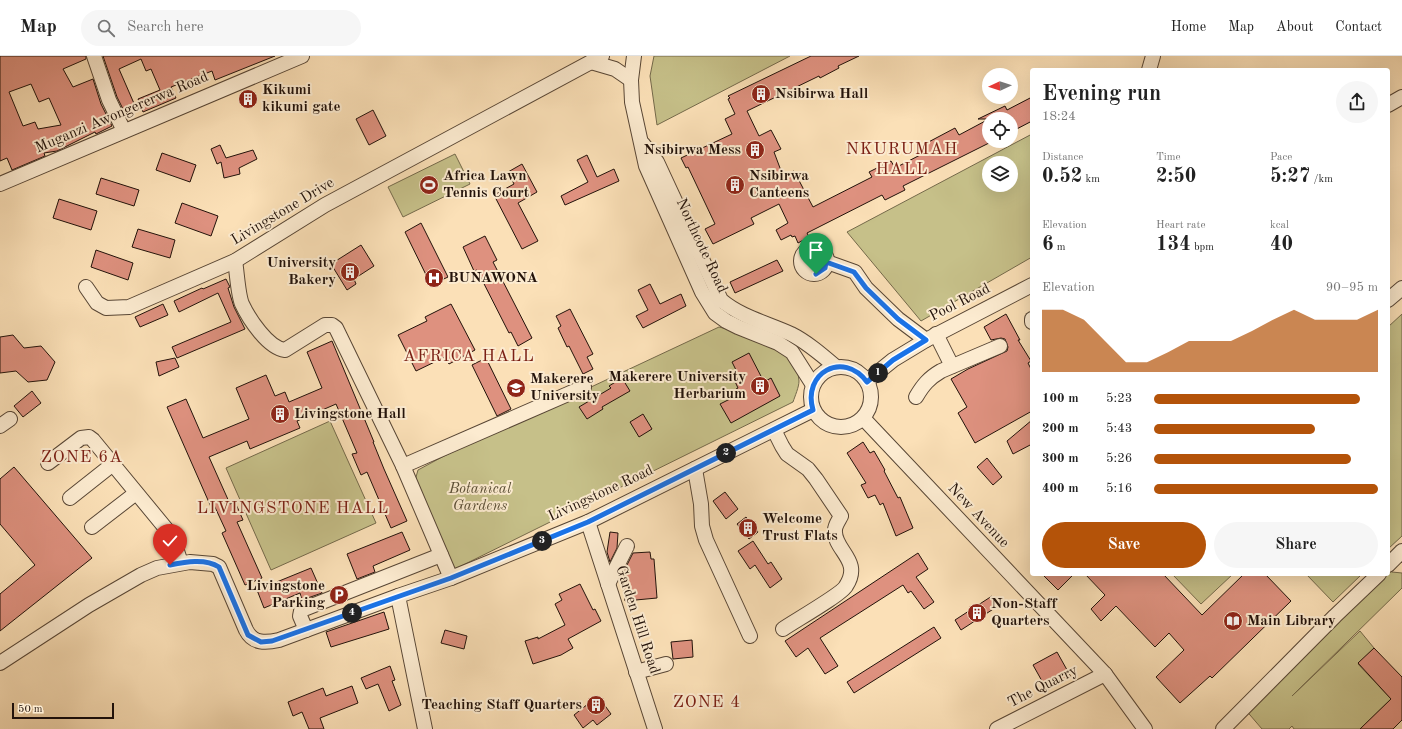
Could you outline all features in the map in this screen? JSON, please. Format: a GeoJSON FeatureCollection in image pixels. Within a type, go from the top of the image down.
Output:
{"type":"FeatureCollection","features":[{"type":"Feature","properties":{"kind":"street"},"geometry":{"type":"LineString","coordinates":[[94,56],[109,100],[124,131]]}},
{"type":"Feature","properties":{"kind":"street","name":"Muganzi Awongererwa Road"},"geometry":{"type":"LineString","coordinates":[[2,180],[124,131],[302,56]]}},
{"type":"Feature","properties":{"kind":"street","name":"Northcote Road"},"geometry":{"type":"LineString","coordinates":[[634,56],[631,80],[632,102],[642,142],[646,166],[708,304],[716,313],[738,327],[778,343],[792,352],[813,385]]}},
{"type":"Feature","properties":{"kind":"street"},"geometry":{"type":"LineString","coordinates":[[1150,68],[1153,56]]}},
{"type":"Feature","properties":{"kind":"street","name":"Livingstone Drive"},"geometry":{"type":"LineString","coordinates":[[451,578],[403,466],[336,328],[332,325],[325,325],[285,350],[279,349],[272,345],[265,339],[242,303],[235,261],[325,205],[597,59],[631,80]]}},
{"type":"Feature","properties":{"kind":"street"},"geometry":{"type":"LineString","coordinates":[[1390,103],[1402,97]]}},
{"type":"Feature","properties":{"kind":"street","name":"Northcote Road"},"geometry":{"type":"LineString","coordinates":[[642,142],[658,162],[721,300],[739,313],[792,335],[818,352],[836,367]]}},
{"type":"Feature","properties":{"kind":"street"},"geometry":{"type":"LineString","coordinates":[[86,287],[97,303],[106,308],[129,307],[235,261]]}},
{"type":"Feature","properties":{"kind":"street"},"geometry":{"type":"LineString","coordinates":[[826,262],[854,272],[866,288],[898,319],[931,337],[952,366]]}},
{"type":"Feature","properties":{"kind":"street","name":"Pool Road"},"geometry":{"type":"LineString","coordinates":[[867,382],[893,360],[931,337],[1030,286]]}},
{"type":"Feature","properties":{"kind":"street"},"geometry":{"type":"LineString","coordinates":[[1390,298],[1402,288]]}},
{"type":"Feature","properties":{"kind":"street"},"geometry":{"type":"LineString","coordinates":[[916,397],[925,383],[933,376],[952,366],[1000,346]]}},
{"type":"Feature","properties":{"kind":"street"},"geometry":{"type":"LineString","coordinates":[[836,367],[850,368],[857,371],[867,382],[870,389],[870,404],[863,418],[846,427],[833,426],[821,420],[813,410],[811,393],[813,385],[823,372],[836,367]]}},
{"type":"Feature","properties":{"kind":"street"},"geometry":{"type":"LineString","coordinates":[[403,466],[584,387]]}},
{"type":"Feature","properties":{"kind":"street","name":"Livingstone Road"},"geometry":{"type":"LineString","coordinates":[[181,563],[208,563],[219,567],[248,635],[261,642],[272,641],[451,578],[588,522],[813,410]]}},
{"type":"Feature","properties":{"kind":"street","name":"New Avenue"},"geometry":{"type":"LineString","coordinates":[[863,418],[1104,674],[1145,729]]}},
{"type":"Feature","properties":{"kind":"street"},"geometry":{"type":"LineString","coordinates":[[774,430],[787,454],[808,470],[816,479],[841,516],[835,528],[835,538],[848,558],[851,575],[846,588],[783,629]]}},
{"type":"Feature","properties":{"kind":"street"},"geometry":{"type":"LineString","coordinates":[[0,663],[89,605],[129,581],[157,568],[181,563],[172,536],[89,437],[81,438],[48,463]]}},
{"type":"Feature","properties":{"kind":"street"},"geometry":{"type":"LineString","coordinates":[[70,498],[113,464]]}},
{"type":"Feature","properties":{"kind":"street"},"geometry":{"type":"LineString","coordinates":[[695,469],[701,504],[702,526],[706,540],[750,636]]}},
{"type":"Feature","properties":{"kind":"street"},"geometry":{"type":"LineString","coordinates":[[92,527],[136,493]]}},
{"type":"Feature","properties":{"kind":"street","name":"Garden Hill Road"},"geometry":{"type":"LineString","coordinates":[[588,522],[655,729]]}},
{"type":"Feature","properties":{"kind":"street"},"geometry":{"type":"LineString","coordinates":[[608,584],[627,546]]}},
{"type":"Feature","properties":{"kind":"street"},"geometry":{"type":"LineString","coordinates":[[1390,563],[1402,551]]}},
{"type":"Feature","properties":{"kind":"street"},"geometry":{"type":"LineString","coordinates":[[306,630],[300,616],[301,610],[304,608],[441,555]]}},
{"type":"Feature","properties":{"kind":"street"},"geometry":{"type":"LineString","coordinates":[[1223,729],[1377,576]]}},
{"type":"Feature","properties":{"kind":"street"},"geometry":{"type":"LineString","coordinates":[[398,596],[425,729]]}},
{"type":"Feature","properties":{"kind":"street"},"geometry":{"type":"LineString","coordinates":[[636,672],[666,664]]}},
{"type":"Feature","properties":{"kind":"street","name":"The Quarry"},"geometry":{"type":"LineString","coordinates":[[997,729],[1104,674]]}},
{"type":"Feature","properties":{"kind":"green space"},"geometry":{"type":"Polygon","coordinates":[[[654,56],[790,56],[657,125],[650,76],[654,56]]]}},
{"type":"Feature","properties":{"kind":"green space"},"geometry":{"type":"Polygon","coordinates":[[[1030,135],[1030,258],[921,321],[847,232],[982,160],[982,192],[1018,192],[1018,156],[990,156],[1006,148],[1018,148],[1018,141],[1030,135]]]}},
{"type":"Feature","properties":{"kind":"green space","name":"Africa Lawn Tennis Court"},"geometry":{"type":"Polygon","coordinates":[[[455,154],[470,184],[403,217],[388,187],[455,154]]]}},
{"type":"Feature","properties":{"kind":"green space"},"geometry":{"type":"Polygon","coordinates":[[[1402,314],[1402,536],[1390,547],[1390,325],[1402,314]]]}},
{"type":"Feature","properties":{"kind":"green space","name":"Botanical Gardens"},"geometry":{"type":"Polygon","coordinates":[[[719,327],[744,333],[770,342],[781,348],[790,357],[796,368],[799,381],[798,389],[793,402],[453,570],[416,487],[418,470],[444,456],[719,327]]]}},
{"type":"Feature","properties":{"kind":"green space"},"geometry":{"type":"Polygon","coordinates":[[[330,421],[376,523],[271,570],[226,468],[330,421]]]}},
{"type":"Feature","properties":{"kind":"green space"},"geometry":{"type":"Polygon","coordinates":[[[1390,568],[1392,572],[1402,573],[1402,588],[1292,696],[1360,631],[1374,648],[1358,664],[1391,699],[1360,729],[1294,729],[1292,726],[1289,729],[1262,729],[1244,708],[1377,576],[1390,576],[1390,568]]]}},
{"type":"Feature","properties":{"kind":"green space"},"geometry":{"type":"Polygon","coordinates":[[[1174,576],[1231,576],[1201,604],[1174,576]]]}},
{"type":"Feature","properties":{"kind":"green space"},"geometry":{"type":"Polygon","coordinates":[[[1308,576],[1360,576],[1333,602],[1308,576]]]}},
{"type":"Feature","properties":{"kind":"building"},"geometry":{"type":"Polygon","coordinates":[[[0,56],[86,56],[86,59],[63,69],[73,87],[93,79],[101,104],[112,126],[96,134],[95,132],[57,151],[44,153],[45,156],[12,170],[7,158],[0,161],[0,56]],[[31,84],[9,92],[23,126],[35,122],[38,129],[61,125],[49,98],[39,102],[31,84]]]}},
{"type":"Feature","properties":{"kind":"building"},"geometry":{"type":"Polygon","coordinates":[[[103,56],[275,56],[215,80],[212,71],[171,87],[176,98],[143,112],[138,99],[160,90],[151,69],[146,71],[141,59],[119,69],[136,108],[125,113],[117,97],[103,56]]]}},
{"type":"Feature","properties":{"kind":"building"},"geometry":{"type":"Polygon","coordinates":[[[811,56],[859,56],[838,66],[839,68],[820,78],[819,76],[747,111],[759,136],[771,130],[781,149],[774,152],[783,176],[794,171],[813,207],[872,177],[869,172],[891,161],[895,168],[924,153],[921,146],[955,128],[959,135],[982,123],[982,146],[903,186],[905,190],[885,200],[882,195],[807,233],[809,237],[798,243],[795,236],[792,237],[791,235],[781,240],[776,230],[788,223],[779,204],[751,218],[754,224],[713,244],[705,229],[715,224],[688,167],[686,168],[681,158],[732,134],[725,119],[735,114],[728,96],[811,56]]]}},
{"type":"Feature","properties":{"kind":"building"},"geometry":{"type":"Polygon","coordinates":[[[1030,98],[1030,122],[1018,128],[1018,112],[993,112],[1005,106],[1007,110],[1030,98]]]}},
{"type":"Feature","properties":{"kind":"building"},"geometry":{"type":"Polygon","coordinates":[[[373,110],[386,136],[369,145],[356,119],[373,110]]]}},
{"type":"Feature","properties":{"kind":"building"},"geometry":{"type":"Polygon","coordinates":[[[220,145],[226,158],[253,150],[257,159],[239,168],[240,174],[224,178],[221,162],[217,164],[211,149],[220,145]]]}},
{"type":"Feature","properties":{"kind":"building"},"geometry":{"type":"Polygon","coordinates":[[[162,153],[196,165],[190,182],[156,170],[162,153]]]}},
{"type":"Feature","properties":{"kind":"building"},"geometry":{"type":"Polygon","coordinates":[[[587,155],[597,177],[614,169],[619,181],[565,205],[561,196],[588,182],[577,160],[587,155]]]}},
{"type":"Feature","properties":{"kind":"building"},"geometry":{"type":"Polygon","coordinates":[[[522,164],[537,192],[518,203],[538,241],[522,249],[494,195],[514,184],[508,172],[522,164]]]}},
{"type":"Feature","properties":{"kind":"building"},"geometry":{"type":"Polygon","coordinates":[[[101,178],[139,190],[134,206],[96,194],[101,178]]]}},
{"type":"Feature","properties":{"kind":"building"},"geometry":{"type":"Polygon","coordinates":[[[59,199],[97,211],[91,230],[53,218],[59,199]]]}},
{"type":"Feature","properties":{"kind":"building"},"geometry":{"type":"Polygon","coordinates":[[[182,203],[218,216],[211,236],[175,223],[182,203]]]}},
{"type":"Feature","properties":{"kind":"building"},"geometry":{"type":"Polygon","coordinates":[[[421,223],[448,277],[431,285],[405,232],[421,223]]]}},
{"type":"Feature","properties":{"kind":"building"},"geometry":{"type":"Polygon","coordinates":[[[138,229],[175,240],[170,258],[132,247],[138,229]]]}},
{"type":"Feature","properties":{"kind":"building"},"geometry":{"type":"Polygon","coordinates":[[[485,236],[497,260],[493,262],[532,338],[518,346],[511,332],[509,333],[477,270],[474,271],[463,247],[485,236]]]}},
{"type":"Feature","properties":{"kind":"building","name":"University Bakery"},"geometry":{"type":"Polygon","coordinates":[[[361,245],[374,266],[354,279],[356,284],[347,290],[331,264],[361,245]]]}},
{"type":"Feature","properties":{"kind":"building"},"geometry":{"type":"Polygon","coordinates":[[[96,250],[133,263],[128,280],[91,267],[96,250]]]}},
{"type":"Feature","properties":{"kind":"building"},"geometry":{"type":"Polygon","coordinates":[[[777,260],[783,271],[735,293],[730,282],[777,260]]]}},
{"type":"Feature","properties":{"kind":"building"},"geometry":{"type":"Polygon","coordinates":[[[226,279],[230,287],[228,288],[234,307],[245,329],[177,358],[172,347],[231,322],[218,293],[179,312],[174,301],[226,279]]]}},
{"type":"Feature","properties":{"kind":"building"},"geometry":{"type":"Polygon","coordinates":[[[650,284],[660,304],[681,294],[686,306],[643,328],[636,316],[648,310],[638,290],[650,284]]]}},
{"type":"Feature","properties":{"kind":"building"},"geometry":{"type":"Polygon","coordinates":[[[163,304],[168,315],[140,327],[135,317],[163,304]]]}},
{"type":"Feature","properties":{"kind":"building"},"geometry":{"type":"Polygon","coordinates":[[[451,304],[475,350],[449,364],[445,357],[416,371],[398,335],[427,321],[425,317],[451,304]]]}},
{"type":"Feature","properties":{"kind":"building"},"geometry":{"type":"Polygon","coordinates":[[[570,309],[593,354],[587,357],[593,369],[583,374],[558,328],[561,326],[556,316],[570,309]]]}},
{"type":"Feature","properties":{"kind":"building"},"geometry":{"type":"Polygon","coordinates":[[[1006,314],[1020,340],[1018,340],[1030,359],[1028,363],[1030,367],[1030,412],[975,443],[958,413],[967,407],[951,379],[968,369],[1007,351],[1008,347],[1005,339],[1001,338],[991,340],[984,327],[1006,314]]]}},
{"type":"Feature","properties":{"kind":"building"},"geometry":{"type":"Polygon","coordinates":[[[13,335],[24,348],[41,346],[55,362],[47,380],[28,382],[16,371],[0,373],[0,337],[13,335]]]}},
{"type":"Feature","properties":{"kind":"building"},"geometry":{"type":"Polygon","coordinates":[[[332,341],[384,469],[407,521],[391,528],[367,472],[361,475],[352,454],[357,453],[336,404],[297,421],[300,428],[250,449],[247,441],[209,457],[230,504],[235,502],[243,520],[237,522],[262,578],[245,585],[222,533],[226,531],[214,505],[211,507],[167,407],[186,399],[203,438],[249,419],[236,388],[266,375],[275,396],[285,392],[289,402],[322,388],[307,352],[332,341]]]}},
{"type":"Feature","properties":{"kind":"building","name":"Makerere University Herbarium"},"geometry":{"type":"Polygon","coordinates":[[[749,353],[764,382],[771,378],[780,396],[731,423],[720,404],[740,394],[736,389],[738,388],[731,373],[736,370],[732,362],[749,353]]]}},
{"type":"Feature","properties":{"kind":"building"},"geometry":{"type":"Polygon","coordinates":[[[175,358],[179,367],[159,376],[156,362],[175,358]]]}},
{"type":"Feature","properties":{"kind":"building"},"geometry":{"type":"Polygon","coordinates":[[[486,358],[511,409],[497,416],[472,365],[486,358]]]}},
{"type":"Feature","properties":{"kind":"building"},"geometry":{"type":"Polygon","coordinates":[[[622,378],[630,391],[602,407],[603,409],[587,419],[579,407],[611,388],[609,386],[622,378]]]}},
{"type":"Feature","properties":{"kind":"building"},"geometry":{"type":"Polygon","coordinates":[[[32,391],[41,403],[23,417],[14,406],[32,391]]]}},
{"type":"Feature","properties":{"kind":"building"},"geometry":{"type":"Polygon","coordinates":[[[643,414],[652,429],[639,437],[630,422],[643,414]]]}},
{"type":"Feature","properties":{"kind":"building"},"geometry":{"type":"Polygon","coordinates":[[[1030,422],[1030,445],[1013,454],[1007,441],[1030,422]]]}},
{"type":"Feature","properties":{"kind":"building"},"geometry":{"type":"Polygon","coordinates":[[[863,442],[870,453],[874,451],[898,498],[900,497],[913,528],[896,536],[883,503],[880,505],[875,495],[868,498],[861,485],[866,483],[847,453],[863,442]]]}},
{"type":"Feature","properties":{"kind":"building"},"geometry":{"type":"Polygon","coordinates":[[[987,458],[1002,477],[993,485],[977,467],[987,458]]]}},
{"type":"Feature","properties":{"kind":"building"},"geometry":{"type":"Polygon","coordinates":[[[14,467],[92,558],[0,631],[0,594],[35,565],[0,524],[0,479],[14,467]]]}},
{"type":"Feature","properties":{"kind":"building"},"geometry":{"type":"Polygon","coordinates":[[[725,492],[738,509],[726,519],[713,501],[725,492]]]}},
{"type":"Feature","properties":{"kind":"building","name":"Welcome Trust Flats"},"geometry":{"type":"Polygon","coordinates":[[[746,517],[758,532],[749,539],[737,524],[746,517]]]}},
{"type":"Feature","properties":{"kind":"building","name":"Livingstone Hall"},"geometry":{"type":"Polygon","coordinates":[[[402,532],[410,550],[373,566],[375,572],[357,579],[347,554],[402,532]]]}},
{"type":"Feature","properties":{"kind":"building"},"geometry":{"type":"Polygon","coordinates":[[[610,532],[618,533],[617,548],[610,562],[607,552],[610,532]]]}},
{"type":"Feature","properties":{"kind":"building"},"geometry":{"type":"Polygon","coordinates":[[[753,541],[768,564],[771,562],[782,579],[770,588],[755,565],[750,569],[738,551],[753,541]]]}},
{"type":"Feature","properties":{"kind":"building"},"geometry":{"type":"Polygon","coordinates":[[[650,552],[651,559],[654,559],[657,598],[625,601],[623,573],[633,553],[650,552]]]}},
{"type":"Feature","properties":{"kind":"building"},"geometry":{"type":"Polygon","coordinates":[[[918,553],[928,569],[916,577],[934,602],[924,609],[911,591],[908,593],[903,585],[820,638],[838,666],[825,674],[808,648],[796,657],[785,641],[918,553]]]}},
{"type":"Feature","properties":{"kind":"building"},"geometry":{"type":"Polygon","coordinates":[[[311,568],[322,593],[302,600],[300,593],[264,608],[257,590],[311,568]]]}},
{"type":"Feature","properties":{"kind":"building"},"geometry":{"type":"Polygon","coordinates":[[[1044,576],[1072,576],[1058,590],[1044,576]]]}},
{"type":"Feature","properties":{"kind":"building"},"geometry":{"type":"Polygon","coordinates":[[[1087,576],[1165,576],[1202,615],[1242,576],[1267,576],[1291,601],[1212,678],[1210,676],[1180,703],[1156,677],[1184,650],[1169,633],[1155,647],[1116,606],[1101,621],[1091,609],[1105,595],[1087,576]]]}},
{"type":"Feature","properties":{"kind":"building"},"geometry":{"type":"Polygon","coordinates":[[[580,584],[593,610],[595,609],[601,621],[568,639],[573,648],[561,655],[533,664],[525,641],[538,637],[538,639],[565,625],[555,604],[562,600],[559,594],[580,584]]]}},
{"type":"Feature","properties":{"kind":"building","name":"Non-Staff Quarters"},"geometry":{"type":"Polygon","coordinates":[[[992,596],[998,606],[961,630],[955,620],[992,596]]]}},
{"type":"Feature","properties":{"kind":"building"},"geometry":{"type":"Polygon","coordinates":[[[384,612],[389,629],[331,647],[326,632],[384,612]]]}},
{"type":"Feature","properties":{"kind":"building"},"geometry":{"type":"Polygon","coordinates":[[[934,627],[941,638],[854,693],[847,682],[934,627]]]}},
{"type":"Feature","properties":{"kind":"building"},"geometry":{"type":"Polygon","coordinates":[[[445,630],[467,636],[464,649],[441,643],[445,630]]]}},
{"type":"Feature","properties":{"kind":"building"},"geometry":{"type":"Polygon","coordinates":[[[692,640],[693,657],[673,659],[671,642],[692,640]]]}},
{"type":"Feature","properties":{"kind":"building"},"geometry":{"type":"Polygon","coordinates":[[[1374,648],[1402,677],[1402,720],[1393,729],[1360,729],[1391,699],[1358,663],[1374,648]]]}},
{"type":"Feature","properties":{"kind":"building"},"geometry":{"type":"Polygon","coordinates":[[[1057,652],[1071,677],[1047,690],[1033,665],[1057,652]]]}},
{"type":"Feature","properties":{"kind":"building"},"geometry":{"type":"Polygon","coordinates":[[[390,666],[395,680],[392,681],[401,705],[389,711],[378,684],[366,689],[361,678],[390,666]]]}},
{"type":"Feature","properties":{"kind":"building"},"geometry":{"type":"Polygon","coordinates":[[[352,686],[358,703],[320,718],[324,729],[309,729],[302,712],[293,716],[288,702],[323,688],[326,696],[352,686]]]}},
{"type":"Feature","properties":{"kind":"building","name":"Teaching Staff Quarters"},"geometry":{"type":"Polygon","coordinates":[[[598,696],[611,714],[597,725],[593,720],[583,728],[574,715],[598,696]]]}},
{"type":"Feature","properties":{"kind":"place","name":"Nsibirwa Hall"},"geometry":{"type":"Point","coordinates":[761,94]}},
{"type":"Feature","properties":{"kind":"place","name":"Kikumi kikumi gate"},"geometry":{"type":"Point","coordinates":[248,99]}},
{"type":"Feature","properties":{"kind":"place","name":"Nsibirwa Mess"},"geometry":{"type":"Point","coordinates":[755,150]}},
{"type":"Feature","properties":{"kind":"place","name":"Africa Lawn Tennis Court"},"geometry":{"type":"Point","coordinates":[429,185]}},
{"type":"Feature","properties":{"kind":"place","name":"Nsibirwa Canteens"},"geometry":{"type":"Point","coordinates":[735,185]}},
{"type":"Feature","properties":{"kind":"place","name":"University Bakery"},"geometry":{"type":"Point","coordinates":[350,272]}},
{"type":"Feature","properties":{"kind":"place","name":"BUNAWONA"},"geometry":{"type":"Point","coordinates":[434,278]}},
{"type":"Feature","properties":{"kind":"place","name":"Makerere University Herbarium"},"geometry":{"type":"Point","coordinates":[760,386]}},
{"type":"Feature","properties":{"kind":"place","name":"Makerere University"},"geometry":{"type":"Point","coordinates":[516,388]}},
{"type":"Feature","properties":{"kind":"place","name":"Livingstone Hall"},"geometry":{"type":"Point","coordinates":[280,414]}},
{"type":"Feature","properties":{"kind":"place","name":"Welcome Trust Flats"},"geometry":{"type":"Point","coordinates":[748,528]}},
{"type":"Feature","properties":{"kind":"place","name":"Livingstone Parking"},"geometry":{"type":"Point","coordinates":[339,595]}},
{"type":"Feature","properties":{"kind":"place","name":"Non-Staff Quarters"},"geometry":{"type":"Point","coordinates":[977,613]}},
{"type":"Feature","properties":{"kind":"place","name":"Main Library"},"geometry":{"type":"Point","coordinates":[1233,621]}},
{"type":"Feature","properties":{"kind":"place","name":"Teaching Staff Quarters"},"geometry":{"type":"Point","coordinates":[596,705]}},
{"type":"Feature","properties":{"kind":"district","name":"NKURUMAH HALL"},"geometry":{"type":"Point","coordinates":[902,159]}},
{"type":"Feature","properties":{"kind":"district","name":"AFRICA HALL"},"geometry":{"type":"Point","coordinates":[469,356]}},
{"type":"Feature","properties":{"kind":"district","name":"ZONE 6A"},"geometry":{"type":"Point","coordinates":[82,457]}},
{"type":"Feature","properties":{"kind":"district","name":"LIVINGSTONE HALL"},"geometry":{"type":"Point","coordinates":[293,508]}},
{"type":"Feature","properties":{"kind":"district","name":"ZONE 4"},"geometry":{"type":"Point","coordinates":[707,702]}},
{"type":"Feature","properties":{"kind":"route"},"geometry":{"type":"LineString","coordinates":[[170,565],[197,562],[217,565],[223,573],[248,635],[261,642],[272,641],[279,640],[451,578],[588,522],[813,410],[811,393],[813,385],[823,372],[836,367],[850,368],[857,371],[867,382],[893,360],[926,340],[898,319],[866,288],[854,272],[826,262],[825,268],[816,274]]}}]}
